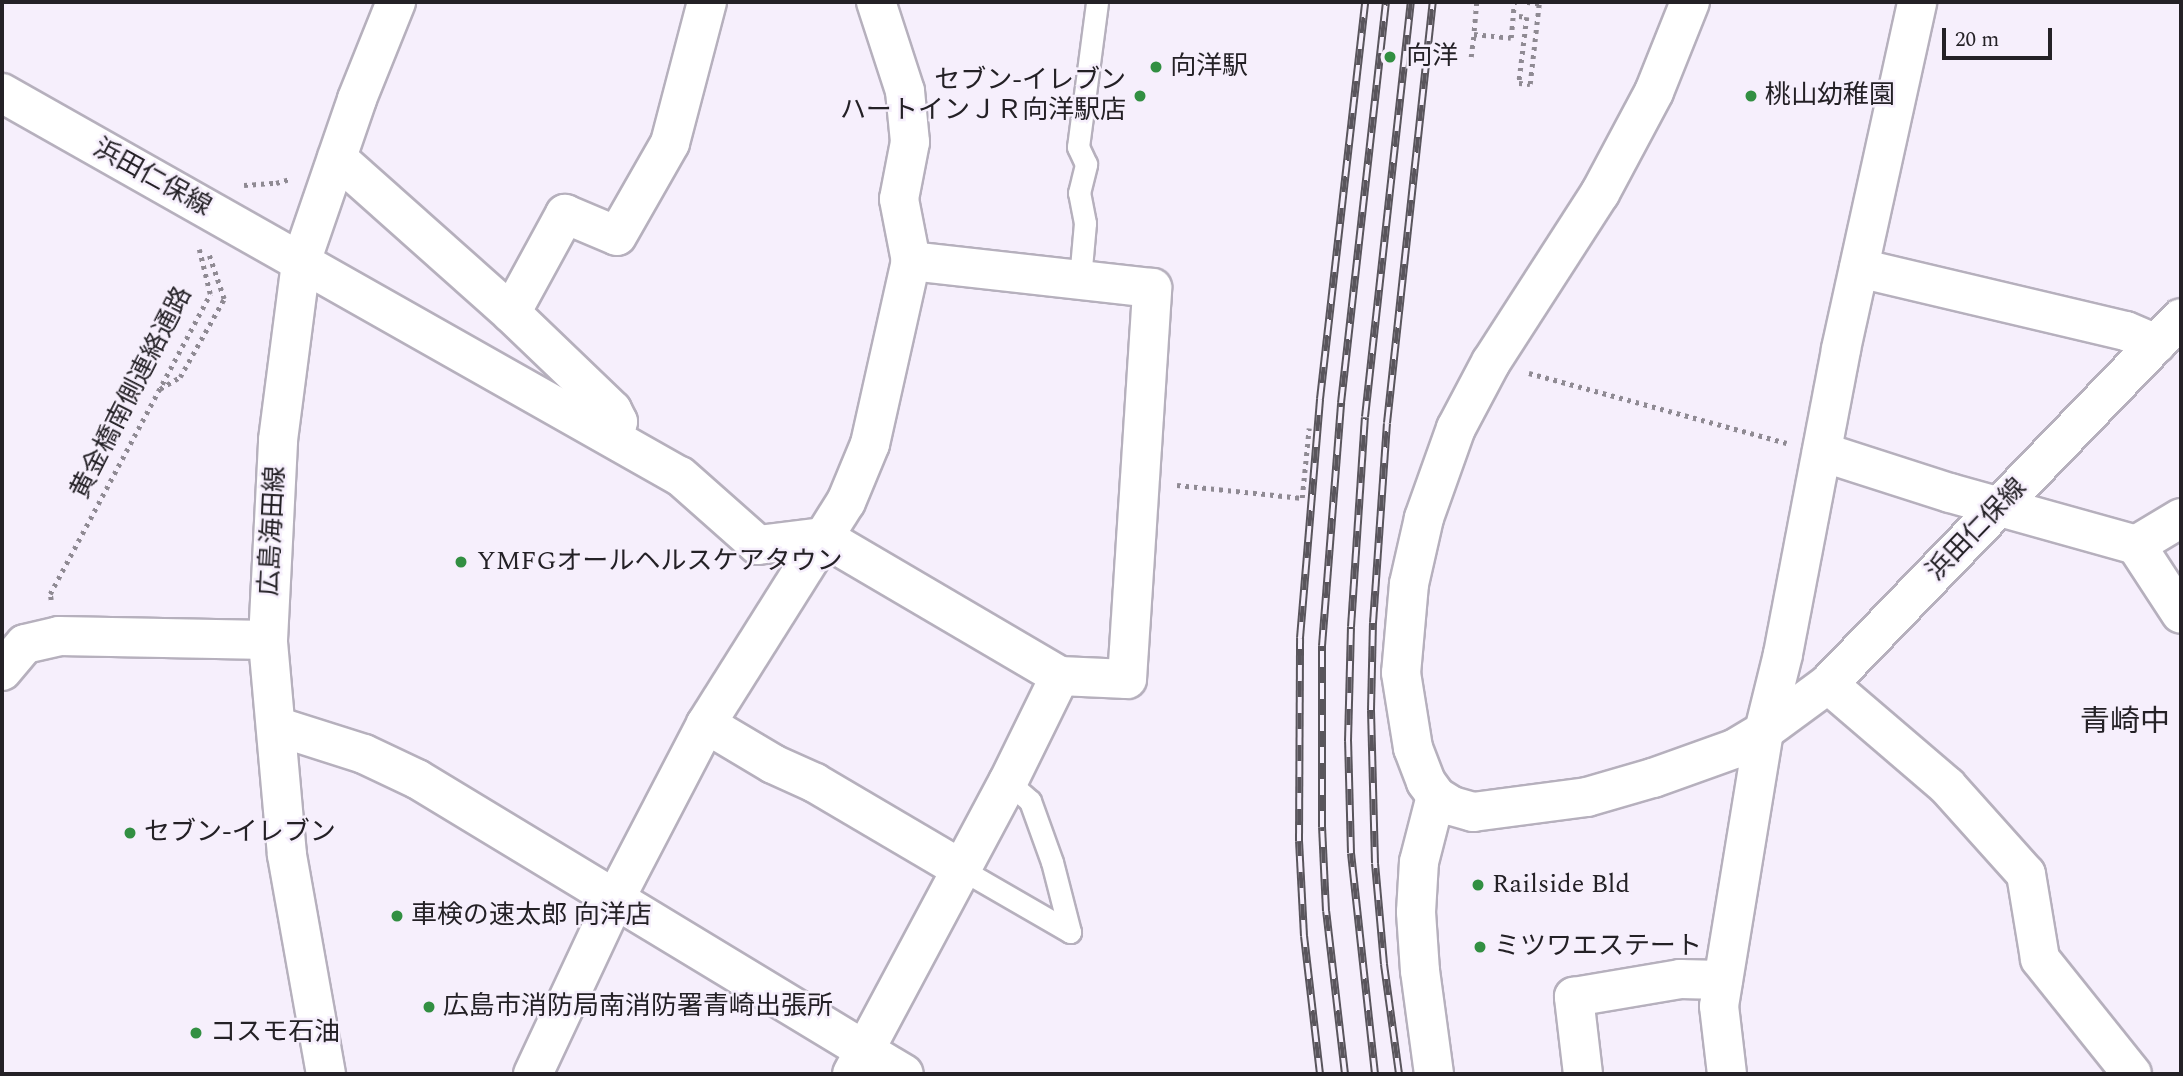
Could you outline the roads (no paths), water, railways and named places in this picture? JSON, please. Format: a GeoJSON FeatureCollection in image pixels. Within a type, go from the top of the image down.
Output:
{"type":"FeatureCollection","features":[{"type":"Feature","properties":{"kind":"street","name":"広島海田線"},"geometry":{"type":"LineString","coordinates":[[326,1074],[287,855],[268,640],[278,440],[301,262],[357,99],[396,2]]}},
{"type":"Feature","properties":{"kind":"street"},"geometry":{"type":"LineString","coordinates":[[511,313],[565,214],[617,236],[670,143],[707,2]]}},
{"type":"Feature","properties":{"kind":"street"},"geometry":{"type":"LineString","coordinates":[[533,1074],[616,897],[706,724],[846,502],[870,444],[911,261],[899,199],[910,142],[905,91],[876,2]]}},
{"type":"Feature","properties":{"kind":"street"},"geometry":{"type":"LineString","coordinates":[[1434,1074],[1420,971],[1416,912],[1419,862],[1436,796],[1426,782],[1413,748],[1401,673],[1409,584],[1424,518],[1464,411],[1491,362],[1600,193],[1654,92],[1690,2]]}},
{"type":"Feature","properties":{"kind":"street"},"geometry":{"type":"LineString","coordinates":[[1727,1074],[1719,1006],[1764,731],[1783,654],[1859,268],[1917,2]]}},
{"type":"Feature","properties":{"kind":"street","name":"浜田仁保線"},"geometry":{"type":"LineString","coordinates":[[2,93],[680,475],[758,545],[822,537]]}},
{"type":"Feature","properties":{"kind":"street"},"geometry":{"type":"LineString","coordinates":[[337,158],[511,313],[612,410],[618,422],[613,437]]}},
{"type":"Feature","properties":{"kind":"street"},"geometry":{"type":"LineString","coordinates":[[822,537],[1060,676],[1127,679],[1152,288],[911,261]]}},
{"type":"Feature","properties":{"kind":"street"},"geometry":{"type":"LineString","coordinates":[[1859,268],[2126,331],[2169,331]]}},
{"type":"Feature","properties":{"kind":"street","name":"浜田仁保線"},"geometry":{"type":"LineString","coordinates":[[1436,796],[1452,806],[1473,812],[1587,797],[1653,778],[1734,749],[1764,731],[1828,684],[2169,331]]}},
{"type":"Feature","properties":{"kind":"street"},"geometry":{"type":"LineString","coordinates":[[1822,452],[1999,507],[2136,545],[2181,614]]}},
{"type":"Feature","properties":{"kind":"street"},"geometry":{"type":"LineString","coordinates":[[2136,545],[2181,518]]}},
{"type":"Feature","properties":{"kind":"street"},"geometry":{"type":"LineString","coordinates":[[2,671],[25,644],[59,636],[268,640]]}},
{"type":"Feature","properties":{"kind":"street"},"geometry":{"type":"LineString","coordinates":[[858,1062],[1008,782],[1060,676]]}},
{"type":"Feature","properties":{"kind":"street"},"geometry":{"type":"LineString","coordinates":[[1828,684],[1947,786],[2026,874],[2040,959],[2132,1074]]}},
{"type":"Feature","properties":{"kind":"street"},"geometry":{"type":"LineString","coordinates":[[706,724],[773,764],[815,783],[961,869]]}},
{"type":"Feature","properties":{"kind":"street"},"geometry":{"type":"LineString","coordinates":[[276,726],[364,754],[417,779],[616,897],[858,1062],[905,1074]]}},
{"type":"Feature","properties":{"kind":"street"},"geometry":{"type":"LineString","coordinates":[[1583,1074],[1574,997],[1680,979],[1723,980]]}},
{"type":"Feature","properties":{"kind":"lane"},"geometry":{"type":"LineString","coordinates":[[1080,279],[1085,223],[1079,193],[1086,164],[1078,147],[1097,2]]}},
{"type":"Feature","properties":{"kind":"lane"},"geometry":{"type":"LineString","coordinates":[[961,869],[1070,932],[1052,862],[1030,801],[1008,782]]}},
{"type":"Feature","properties":{"kind":"railway"},"geometry":{"type":"LineString","coordinates":[[1320,1074],[1304,936],[1299,841],[1300,638],[1320,399],[1365,2]]}},
{"type":"Feature","properties":{"kind":"railway"},"geometry":{"type":"LineString","coordinates":[[1345,1074],[1326,911],[1322,827],[1322,646],[1341,403],[1386,2]]}},
{"type":"Feature","properties":{"kind":"railway"},"geometry":{"type":"LineString","coordinates":[[1375,1074],[1351,853],[1348,741],[1351,627],[1365,417],[1411,2]]}},
{"type":"Feature","properties":{"kind":"railway"},"geometry":{"type":"LineString","coordinates":[[1399,1074],[1384,964],[1375,863],[1371,710],[1373,623],[1387,423],[1433,2]]}},
{"type":"Feature","properties":{"kind":"place","name":"向洋"},"geometry":{"type":"Point","coordinates":[1390,57]}},
{"type":"Feature","properties":{"kind":"place","name":"向洋駅"},"geometry":{"type":"Point","coordinates":[1156,67]}},
{"type":"Feature","properties":{"kind":"place","name":"セブン-イレブン ハートインＪＲ向洋駅店"},"geometry":{"type":"Point","coordinates":[1140,96]}},
{"type":"Feature","properties":{"kind":"place","name":"桃山幼稚園"},"geometry":{"type":"Point","coordinates":[1751,96]}},
{"type":"Feature","properties":{"kind":"place","name":"YMFGオールヘルスケアタウン"},"geometry":{"type":"Point","coordinates":[461,562]}},
{"type":"Feature","properties":{"kind":"place","name":"セブン-イレブン"},"geometry":{"type":"Point","coordinates":[130,833]}},
{"type":"Feature","properties":{"kind":"place","name":"Railside Bld"},"geometry":{"type":"Point","coordinates":[1478,885]}},
{"type":"Feature","properties":{"kind":"place","name":"車検の速太郎 向洋店"},"geometry":{"type":"Point","coordinates":[397,916]}},
{"type":"Feature","properties":{"kind":"place","name":"ミツワエステート"},"geometry":{"type":"Point","coordinates":[1480,947]}},
{"type":"Feature","properties":{"kind":"place","name":"広島市消防局南消防署青崎出張所"},"geometry":{"type":"Point","coordinates":[429,1007]}},
{"type":"Feature","properties":{"kind":"place","name":"コスモ石油"},"geometry":{"type":"Point","coordinates":[196,1033]}},
{"type":"Feature","properties":{"kind":"district","name":"青崎中"},"geometry":{"type":"Point","coordinates":[2125,722]}}]}
